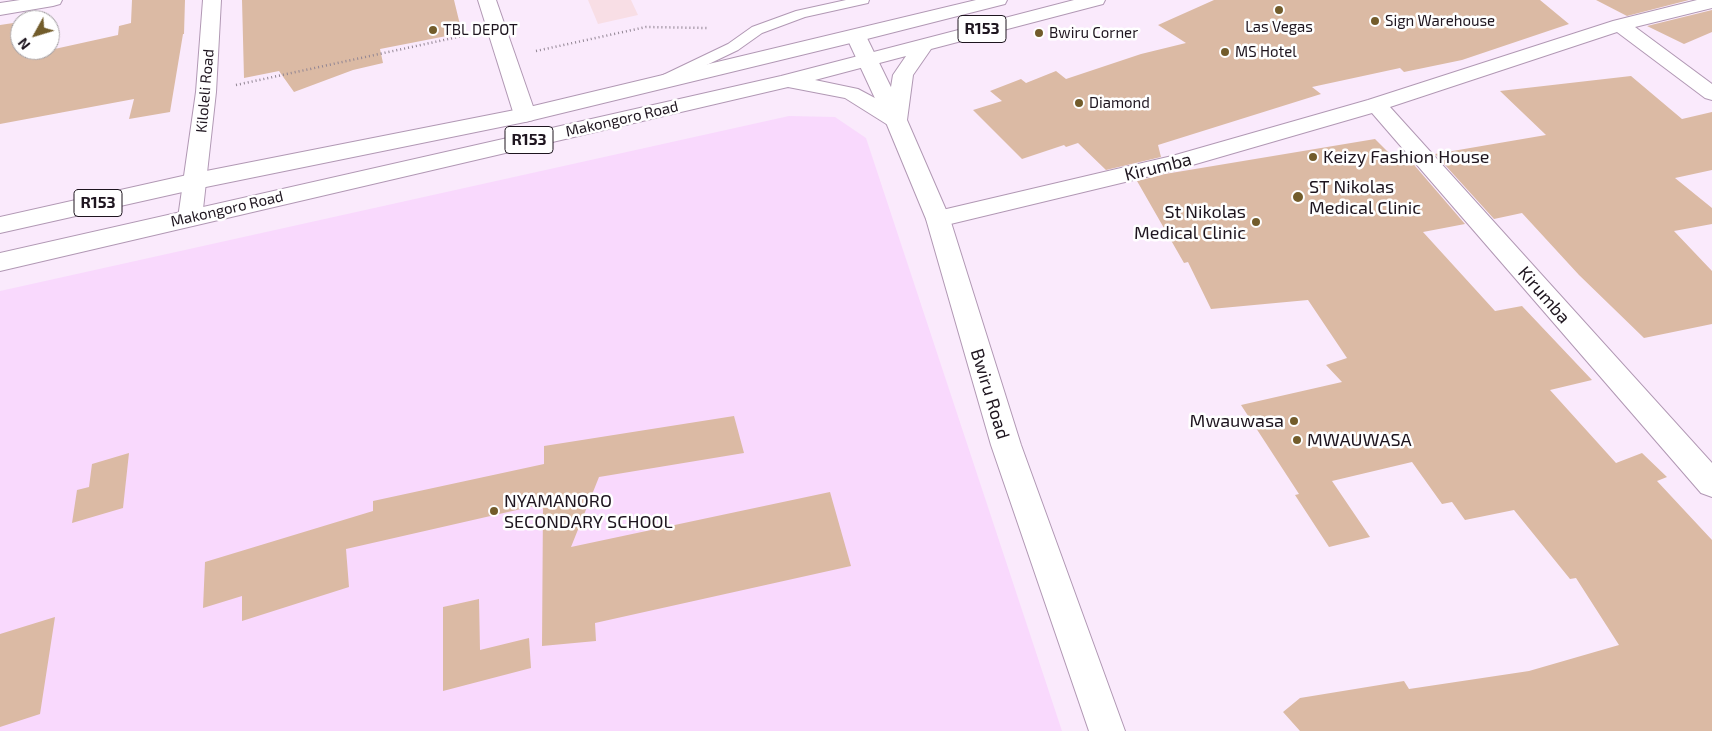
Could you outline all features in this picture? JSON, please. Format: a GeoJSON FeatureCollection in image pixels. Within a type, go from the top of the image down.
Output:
{"type":"FeatureCollection","features":[{"type":"Feature","properties":{"kind":"main road"},"geometry":{"type":"LineString","coordinates":[[0,9],[53,0]]}},
{"type":"Feature","properties":{"kind":"main road","name":"Kiloleli Road"},"geometry":{"type":"LineString","coordinates":[[190,218],[206,92],[212,0]]}},
{"type":"Feature","properties":{"kind":"main road"},"geometry":{"type":"LineString","coordinates":[[487,0],[525,115]]}},
{"type":"Feature","properties":{"kind":"main road","name":"Makongoro Road"},"geometry":{"type":"LineString","coordinates":[[0,262],[784,82],[862,48],[998,0]]}},
{"type":"Feature","properties":{"kind":"main road","name":"Makongoro Road"},"geometry":{"type":"LineString","coordinates":[[0,225],[196,181],[525,115],[655,84],[862,48],[925,44],[1096,0]]}},
{"type":"Feature","properties":{"kind":"main road","name":"Kirumba"},"geometry":{"type":"LineString","coordinates":[[938,220],[1175,163],[1376,105],[1620,25],[1712,2]]}},
{"type":"Feature","properties":{"kind":"main road"},"geometry":{"type":"LineString","coordinates":[[1620,25],[1712,94]]}},
{"type":"Feature","properties":{"kind":"main road"},"geometry":{"type":"LineString","coordinates":[[784,82],[825,87],[851,93],[869,102],[896,120],[903,75],[925,44]]}},
{"type":"Feature","properties":{"kind":"main road","name":"Bwiru Road"},"geometry":{"type":"LineString","coordinates":[[862,48],[896,120],[938,220],[1006,445],[1107,731]]}},
{"type":"Feature","properties":{"kind":"main road","name":"Kirumba"},"geometry":{"type":"LineString","coordinates":[[1376,105],[1712,484]]}},
{"type":"Feature","properties":{"kind":"lane"},"geometry":{"type":"LineString","coordinates":[[655,84],[733,47],[757,30],[801,14],[863,0]]}},
{"type":"Feature","properties":{"kind":"path"},"geometry":{"type":"LineString","coordinates":[[507,58],[646,27],[757,30]]}},
{"type":"Feature","properties":{"kind":"path"},"geometry":{"type":"LineString","coordinates":[[206,92],[497,28]]}},
{"type":"Feature","properties":{"kind":"shaded area"},"geometry":{"type":"Polygon","coordinates":[[[588,0],[631,0],[638,15],[598,24],[588,0]]]}},
{"type":"Feature","properties":{"kind":"shaded area","name":"NYAMANORO SECONDARY SCHOOL"},"geometry":{"type":"Polygon","coordinates":[[[789,116],[835,117],[866,138],[1062,731],[0,731],[0,291],[789,116]]]}},
{"type":"Feature","properties":{"kind":"building"},"geometry":{"type":"Polygon","coordinates":[[[132,0],[185,0],[184,34],[170,112],[129,119],[134,99],[0,124],[0,25],[10,24],[10,60],[60,60],[60,48],[118,35],[119,26],[131,23],[132,0]]]}},
{"type":"Feature","properties":{"kind":"building"},"geometry":{"type":"Polygon","coordinates":[[[242,0],[454,0],[462,33],[380,49],[383,63],[353,70],[294,92],[279,71],[244,78],[242,0]]]}},
{"type":"Feature","properties":{"kind":"building"},"geometry":{"type":"Polygon","coordinates":[[[1214,0],[1540,0],[1569,24],[1462,60],[1404,72],[1400,68],[1312,87],[1321,94],[1158,145],[1161,157],[1106,170],[1078,143],[1066,147],[1064,145],[1022,159],[973,110],[1002,101],[990,91],[1021,79],[1026,83],[1056,71],[1066,79],[1141,54],[1186,43],[1158,25],[1214,0]]]}},
{"type":"Feature","properties":{"kind":"building"},"geometry":{"type":"Polygon","coordinates":[[[1596,0],[1689,0],[1627,16],[1596,0]]]}},
{"type":"Feature","properties":{"kind":"building"},"geometry":{"type":"Polygon","coordinates":[[[1712,10],[1712,32],[1684,44],[1647,26],[1712,10]]]}},
{"type":"Feature","properties":{"kind":"building"},"geometry":{"type":"Polygon","coordinates":[[[1631,76],[1682,119],[1712,112],[1712,170],[1675,178],[1712,208],[1712,224],[1674,231],[1712,271],[1712,324],[1644,338],[1579,275],[1522,213],[1494,219],[1435,154],[1546,135],[1500,91],[1631,76]]]}},
{"type":"Feature","properties":{"kind":"building"},"geometry":{"type":"Polygon","coordinates":[[[1375,139],[1397,161],[1409,159],[1465,224],[1423,232],[1495,311],[1522,306],[1592,380],[1550,390],[1616,463],[1642,453],[1667,477],[1657,481],[1712,540],[1712,731],[1300,731],[1283,712],[1300,698],[1404,681],[1409,689],[1529,671],[1619,645],[1576,578],[1570,579],[1514,510],[1465,520],[1452,502],[1442,504],[1412,462],[1332,481],[1370,537],[1329,547],[1295,495],[1299,494],[1241,405],[1342,382],[1326,365],[1347,358],[1308,300],[1211,309],[1188,262],[1184,263],[1137,181],[1165,174],[1375,139]]]}},
{"type":"Feature","properties":{"kind":"building"},"geometry":{"type":"Polygon","coordinates":[[[734,416],[744,453],[599,477],[571,547],[830,492],[851,566],[595,623],[596,641],[542,646],[543,504],[346,549],[349,587],[242,621],[242,596],[203,608],[205,562],[373,511],[373,501],[544,464],[544,446],[734,416]]]}},
{"type":"Feature","properties":{"kind":"building"},"geometry":{"type":"Polygon","coordinates":[[[129,453],[123,508],[72,523],[77,490],[89,487],[92,464],[129,453]]]}},
{"type":"Feature","properties":{"kind":"building"},"geometry":{"type":"Polygon","coordinates":[[[479,599],[480,650],[529,638],[531,668],[443,691],[443,607],[479,599]]]}},
{"type":"Feature","properties":{"kind":"building"},"geometry":{"type":"Polygon","coordinates":[[[55,617],[40,714],[0,727],[0,634],[55,617]]]}},
{"type":"Feature","properties":{"kind":"place","name":"Las Vegas"},"geometry":{"type":"Point","coordinates":[1279,10]}},
{"type":"Feature","properties":{"kind":"place","name":"Sign Warehouse"},"geometry":{"type":"Point","coordinates":[1375,21]}},
{"type":"Feature","properties":{"kind":"place","name":"TBL DEPOT"},"geometry":{"type":"Point","coordinates":[433,30]}},
{"type":"Feature","properties":{"kind":"place","name":"Bwiru Corner"},"geometry":{"type":"Point","coordinates":[1039,33]}},
{"type":"Feature","properties":{"kind":"place","name":"MS Hotel"},"geometry":{"type":"Point","coordinates":[1225,52]}},
{"type":"Feature","properties":{"kind":"place","name":"Diamond"},"geometry":{"type":"Point","coordinates":[1079,103]}},
{"type":"Feature","properties":{"kind":"place","name":"Keizy Fashion House"},"geometry":{"type":"Point","coordinates":[1313,157]}},
{"type":"Feature","properties":{"kind":"place","name":"ST Nikolas Medical Clinic"},"geometry":{"type":"Point","coordinates":[1298,197]}},
{"type":"Feature","properties":{"kind":"place","name":"St Nikolas Medical Clinic"},"geometry":{"type":"Point","coordinates":[1256,222]}},
{"type":"Feature","properties":{"kind":"place","name":"Mwauwasa"},"geometry":{"type":"Point","coordinates":[1294,421]}},
{"type":"Feature","properties":{"kind":"place","name":"MWAUWASA"},"geometry":{"type":"Point","coordinates":[1297,440]}},
{"type":"Feature","properties":{"kind":"place","name":"NYAMANORO SECONDARY SCHOOL"},"geometry":{"type":"Point","coordinates":[494,511]}}]}
